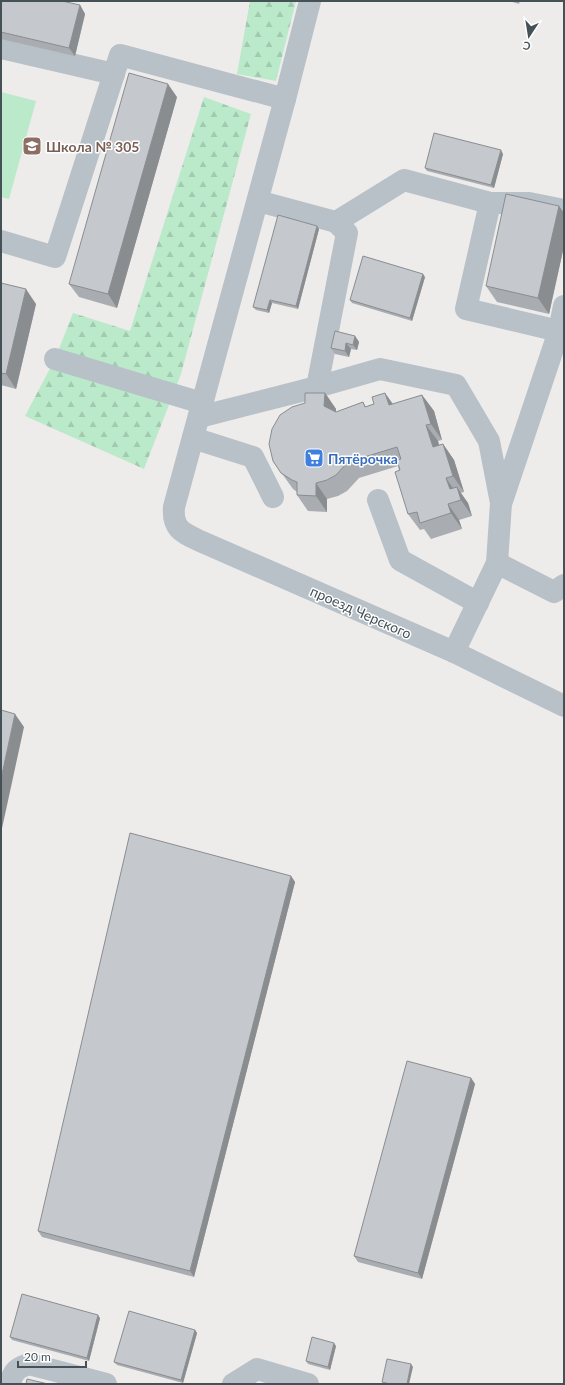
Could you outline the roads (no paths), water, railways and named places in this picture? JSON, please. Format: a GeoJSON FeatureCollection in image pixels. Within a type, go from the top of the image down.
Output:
{"type":"FeatureCollection","features":[{"type":"Feature","properties":{"kind":"street"},"geometry":{"type":"LineString","coordinates":[[273,497],[253,457],[193,438],[258,201],[310,1]]}},
{"type":"Feature","properties":{"kind":"street"},"geometry":{"type":"LineString","coordinates":[[1,48],[114,74]]}},
{"type":"Feature","properties":{"kind":"street"},"geometry":{"type":"LineString","coordinates":[[1,241],[56,257],[120,55],[285,99]]}},
{"type":"Feature","properties":{"kind":"street"},"geometry":{"type":"LineString","coordinates":[[336,222],[404,180],[490,203],[529,203],[564,210]]}},
{"type":"Feature","properties":{"kind":"street"},"geometry":{"type":"LineString","coordinates":[[258,201],[336,222],[347,233],[317,387]]}},
{"type":"Feature","properties":{"kind":"street"},"geometry":{"type":"LineString","coordinates":[[490,203],[466,310],[559,332]]}},
{"type":"Feature","properties":{"kind":"street"},"geometry":{"type":"LineString","coordinates":[[501,503],[559,332],[564,306]]}},
{"type":"Feature","properties":{"kind":"street"},"geometry":{"type":"LineString","coordinates":[[55,359],[200,410],[317,387],[380,369],[456,385],[489,441],[501,503],[497,563],[454,652]]}},
{"type":"Feature","properties":{"kind":"street","name":"проезд Черского"},"geometry":{"type":"LineString","coordinates":[[193,438],[174,507],[173,517],[175,524],[184,533],[454,652],[564,706]]}},
{"type":"Feature","properties":{"kind":"street"},"geometry":{"type":"LineString","coordinates":[[378,500],[400,560],[478,603]]}},
{"type":"Feature","properties":{"kind":"street"},"geometry":{"type":"LineString","coordinates":[[497,563],[561,593]]}},
{"type":"Feature","properties":{"kind":"street"},"geometry":{"type":"LineString","coordinates":[[10,1384],[12,1375],[19,1367],[29,1364],[106,1384]]}},
{"type":"Feature","properties":{"kind":"street"},"geometry":{"type":"LineString","coordinates":[[232,1384],[257,1369],[308,1384]]}},
{"type":"Feature","properties":{"kind":"place","name":"Школа № 305"},"geometry":{"type":"Point","coordinates":[32,146]}},
{"type":"Feature","properties":{"kind":"place","name":"Пятёрочка"},"geometry":{"type":"Point","coordinates":[314,458]}}]}
